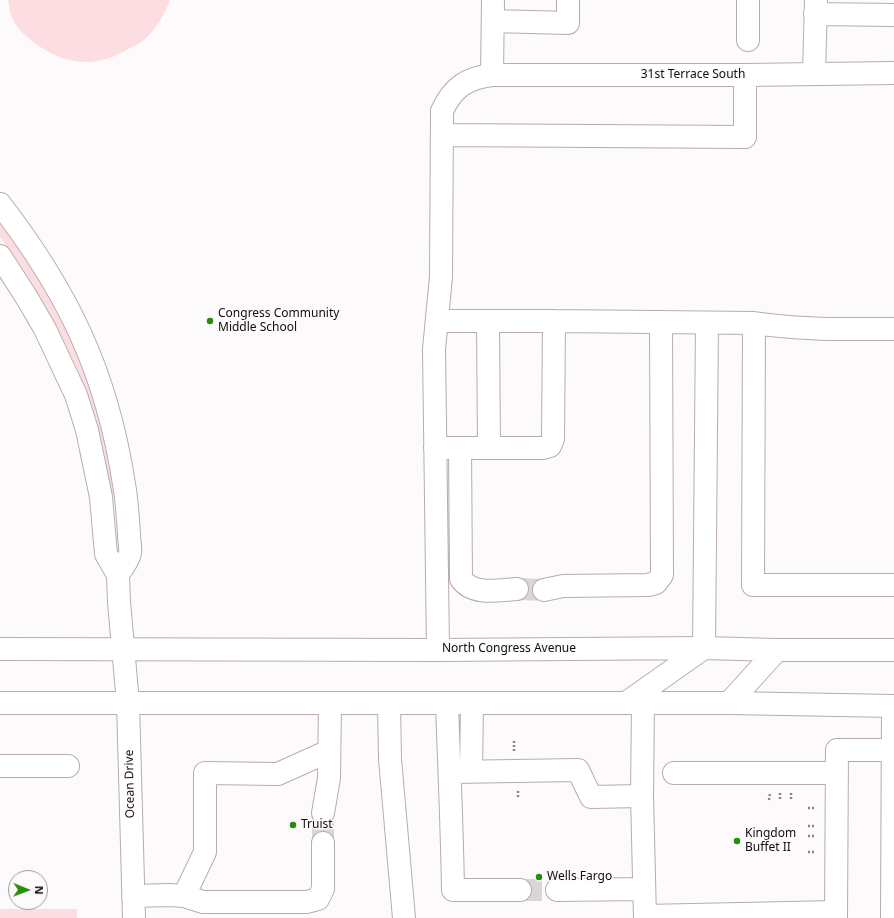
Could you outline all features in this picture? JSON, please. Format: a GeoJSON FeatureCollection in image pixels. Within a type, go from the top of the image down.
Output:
{"type":"FeatureCollection","features":[{"type":"Feature","properties":{"kind":"main road"},"geometry":{"type":"LineString","coordinates":[[492,75],[493,10],[568,23],[568,0]]}},
{"type":"Feature","properties":{"kind":"main road"},"geometry":{"type":"LineString","coordinates":[[748,0],[748,40]]}},
{"type":"Feature","properties":{"kind":"main road"},"geometry":{"type":"LineString","coordinates":[[814,74],[816,7],[894,15]]}},
{"type":"Feature","properties":{"kind":"main road","name":"31st Terrace South"},"geometry":{"type":"LineString","coordinates":[[438,650],[434,349],[441,277],[442,110],[447,100],[466,82],[478,77],[492,75],[745,75],[894,73]]}},
{"type":"Feature","properties":{"kind":"main road"},"geometry":{"type":"LineString","coordinates":[[442,135],[745,137],[745,75]]}},
{"type":"Feature","properties":{"kind":"main road"},"geometry":{"type":"LineString","coordinates":[[0,204],[20,230],[59,290],[88,350],[103,391],[113,426],[126,493],[130,554],[118,575]]}},
{"type":"Feature","properties":{"kind":"main road"},"geometry":{"type":"LineString","coordinates":[[0,256],[45,329],[76,395],[87,430],[101,497],[106,554],[118,575]]}},
{"type":"Feature","properties":{"kind":"main road"},"geometry":{"type":"LineString","coordinates":[[437,321],[754,323],[777,327],[894,329]]}},
{"type":"Feature","properties":{"kind":"main road"},"geometry":{"type":"LineString","coordinates":[[488,321],[489,448]]}},
{"type":"Feature","properties":{"kind":"main road"},"geometry":{"type":"LineString","coordinates":[[435,448],[543,448],[550,446],[553,439],[554,321]]}},
{"type":"Feature","properties":{"kind":"main road"},"geometry":{"type":"LineString","coordinates":[[544,590],[563,586],[648,585],[656,583],[662,575],[661,322]]}},
{"type":"Feature","properties":{"kind":"main road"},"geometry":{"type":"LineString","coordinates":[[635,703],[704,648],[707,323]]}},
{"type":"Feature","properties":{"kind":"main road"},"geometry":{"type":"LineString","coordinates":[[754,323],[753,585],[894,585]]}},
{"type":"Feature","properties":{"kind":"main road"},"geometry":{"type":"LineString","coordinates":[[460,448],[461,579],[464,584],[477,590],[517,589]]}},
{"type":"Feature","properties":{"kind":"main road","name":"Ocean Drive"},"geometry":{"type":"LineString","coordinates":[[118,575],[128,703],[134,918]]}},
{"type":"Feature","properties":{"kind":"main road","name":"North Congress Avenue"},"geometry":{"type":"LineString","coordinates":[[0,649],[438,650],[704,648],[777,650],[894,650]]}},
{"type":"Feature","properties":{"kind":"main road"},"geometry":{"type":"LineString","coordinates":[[729,704],[777,650]]}},
{"type":"Feature","properties":{"kind":"main road"},"geometry":{"type":"LineString","coordinates":[[323,813],[329,778],[330,702]]}},
{"type":"Feature","properties":{"kind":"main road"},"geometry":{"type":"LineString","coordinates":[[0,703],[635,703],[894,706],[892,918]]}},
{"type":"Feature","properties":{"kind":"main road"},"geometry":{"type":"LineString","coordinates":[[389,703],[390,759],[404,918]]}},
{"type":"Feature","properties":{"kind":"main road"},"geometry":{"type":"LineString","coordinates":[[447,703],[448,757],[461,772]]}},
{"type":"Feature","properties":{"kind":"main road"},"geometry":{"type":"LineString","coordinates":[[472,703],[461,772],[453,890],[520,890]]}},
{"type":"Feature","properties":{"kind":"main road"},"geometry":{"type":"LineString","coordinates":[[635,703],[642,796],[645,917],[836,915],[837,750],[893,750]]}},
{"type":"Feature","properties":{"kind":"main road"},"geometry":{"type":"LineString","coordinates":[[184,896],[205,852],[205,773],[278,774],[330,751]]}},
{"type":"Feature","properties":{"kind":"main road"},"geometry":{"type":"LineString","coordinates":[[0,766],[68,766]]}},
{"type":"Feature","properties":{"kind":"main road"},"geometry":{"type":"LineString","coordinates":[[461,772],[578,770],[591,797],[642,796]]}},
{"type":"Feature","properties":{"kind":"main road"},"geometry":{"type":"LineString","coordinates":[[674,773],[837,773]]}},
{"type":"Feature","properties":{"kind":"main road"},"geometry":{"type":"LineString","coordinates":[[133,896],[184,896],[203,902],[308,902],[318,899],[323,889],[323,843]]}},
{"type":"Feature","properties":{"kind":"main road"},"geometry":{"type":"LineString","coordinates":[[558,890],[644,889]]}},
{"type":"Feature","properties":{"kind":"shaded area"},"geometry":{"type":"Polygon","coordinates":[[[8,0],[170,0],[156,27],[142,41],[107,59],[84,62],[62,58],[50,53],[30,40],[22,33],[13,20],[8,0]]]}},
{"type":"Feature","properties":{"kind":"shaded area"},"geometry":{"type":"Polygon","coordinates":[[[0,222],[35,272],[65,325],[84,369],[102,426],[115,493],[112,494],[96,419],[80,375],[45,305],[26,274],[0,237],[0,222]]]}},
{"type":"Feature","properties":{"kind":"shaded area"},"geometry":{"type":"Polygon","coordinates":[[[0,909],[77,909],[77,918],[0,918],[0,909]]]}},
{"type":"Feature","properties":{"kind":"tunnel"},"geometry":{"type":"LineString","coordinates":[[517,589],[544,590]]}},
{"type":"Feature","properties":{"kind":"tunnel"},"geometry":{"type":"LineString","coordinates":[[323,813],[323,843]]}},
{"type":"Feature","properties":{"kind":"tunnel"},"geometry":{"type":"LineString","coordinates":[[520,890],[557,890]]}},
{"type":"Feature","properties":{"kind":"place","name":"Congress Community Middle School"},"geometry":{"type":"Point","coordinates":[210,321]}},
{"type":"Feature","properties":{"kind":"place","name":"Truist"},"geometry":{"type":"Point","coordinates":[293,825]}},
{"type":"Feature","properties":{"kind":"place","name":"Kingdom Buffet II"},"geometry":{"type":"Point","coordinates":[737,841]}},
{"type":"Feature","properties":{"kind":"place","name":"Wells Fargo"},"geometry":{"type":"Point","coordinates":[539,877]}}]}
